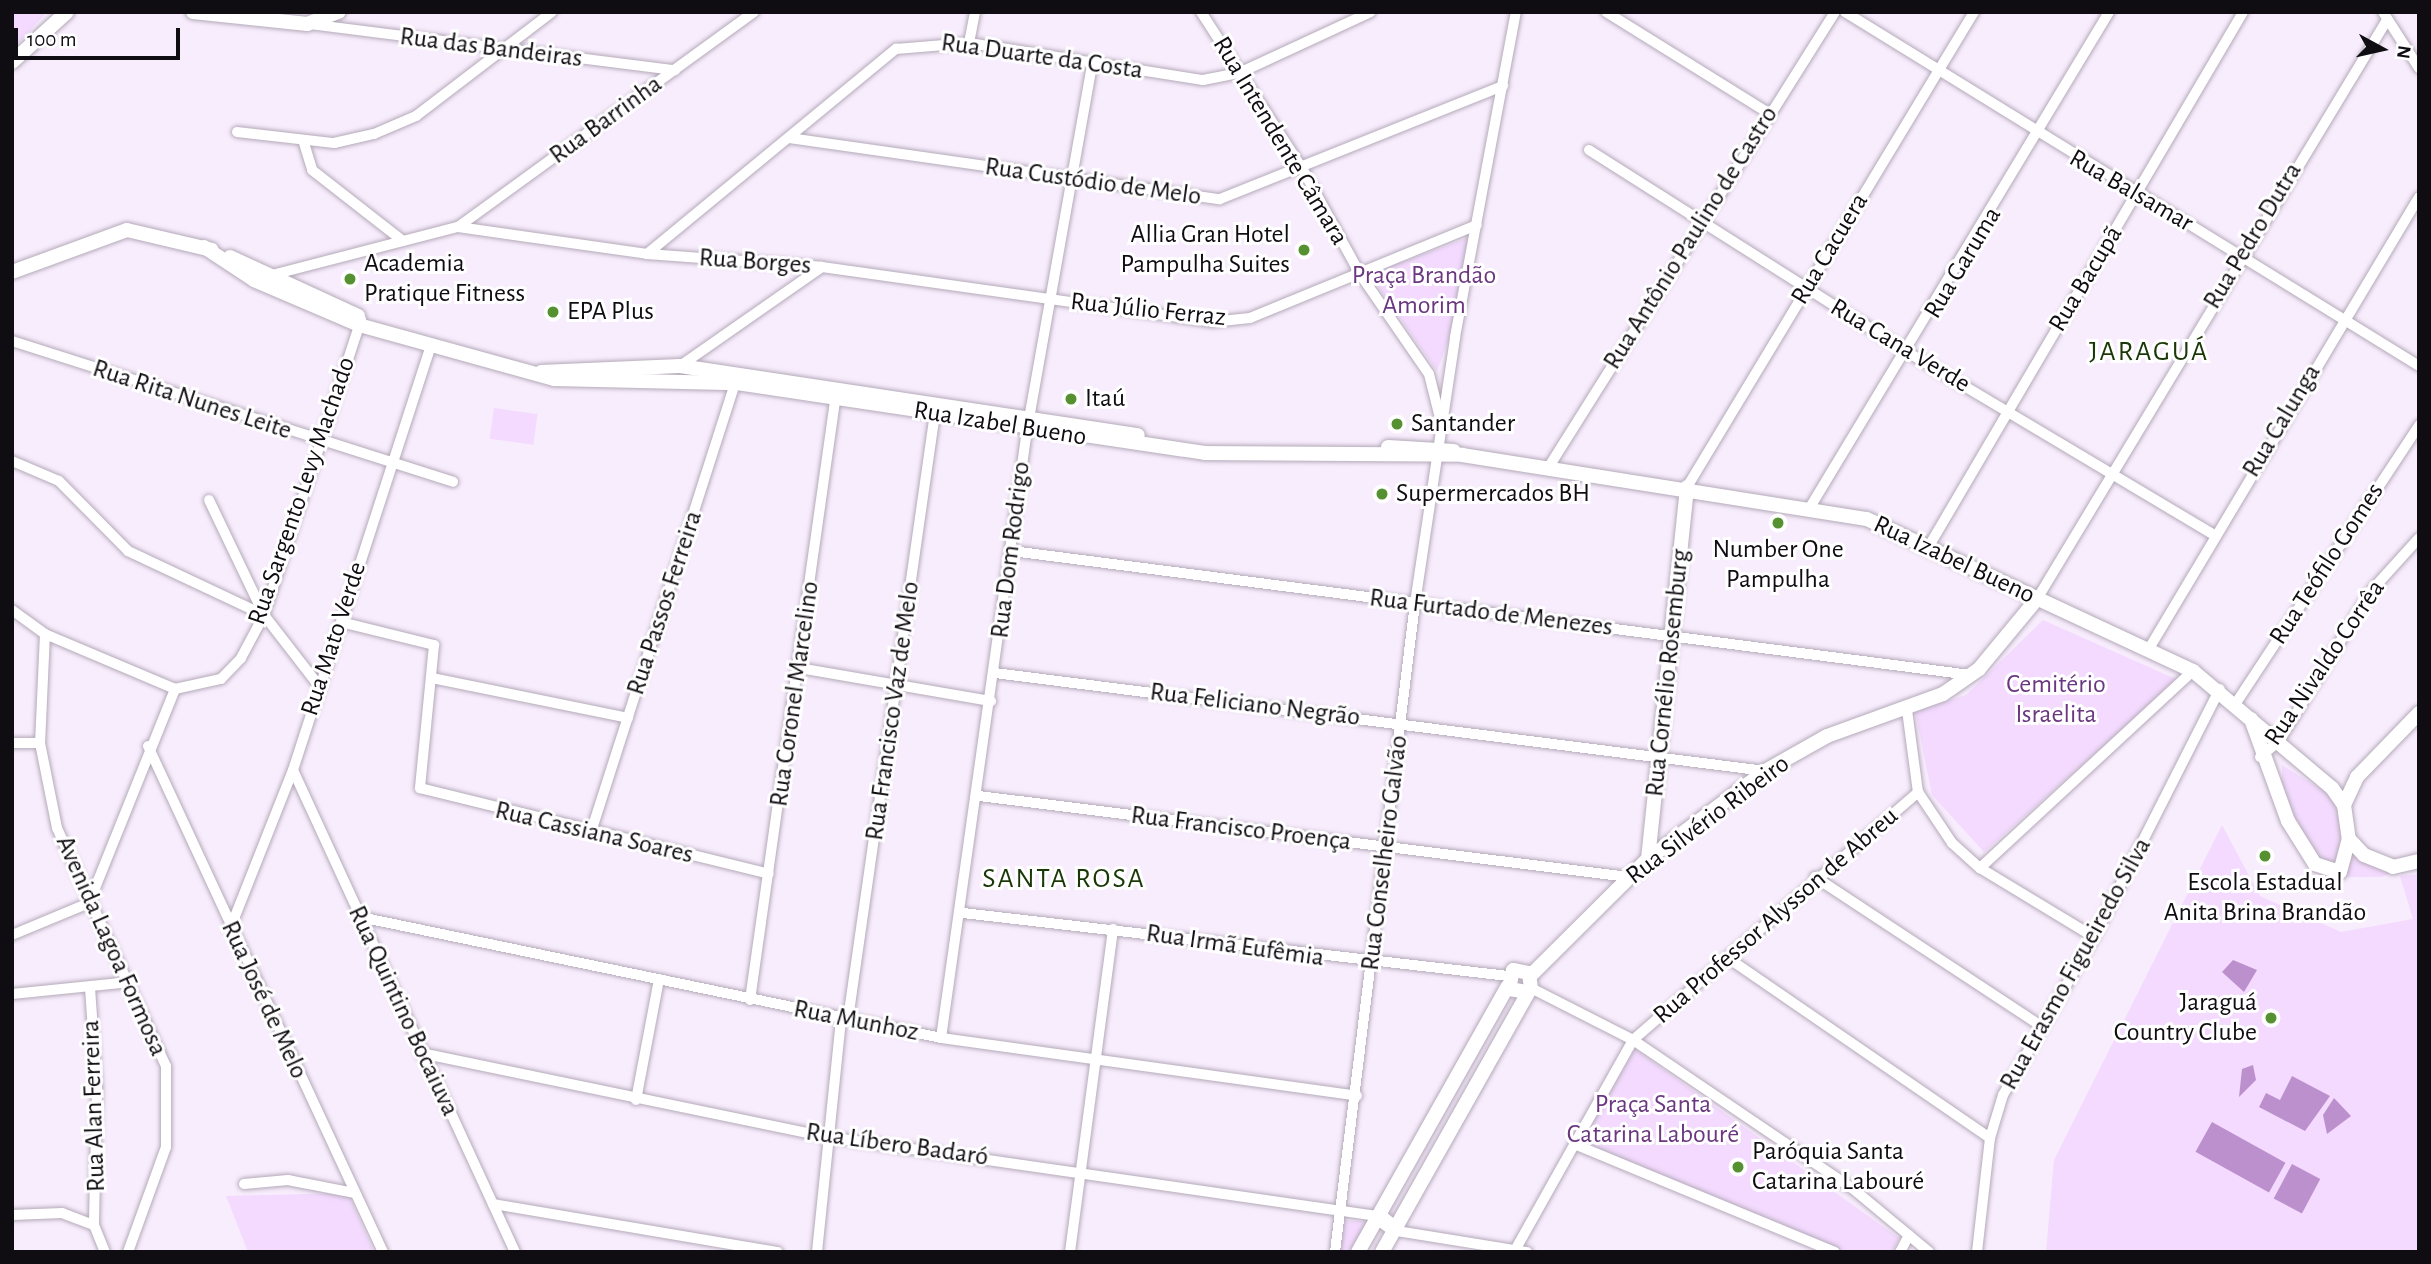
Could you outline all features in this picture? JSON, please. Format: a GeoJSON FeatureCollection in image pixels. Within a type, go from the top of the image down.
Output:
{"type":"FeatureCollection","features":[{"type":"Feature","properties":{"kind":"street"},"geometry":{"type":"LineString","coordinates":[[12,62],[67,12]]}},
{"type":"Feature","properties":{"kind":"street"},"geometry":{"type":"LineString","coordinates":[[193,12],[307,24],[339,12]]}},
{"type":"Feature","properties":{"kind":"street"},"geometry":{"type":"LineString","coordinates":[[237,132],[304,143],[374,134],[416,116],[552,12]]}},
{"type":"Feature","properties":{"kind":"street","name":"Rua Barrinha"},"geometry":{"type":"LineString","coordinates":[[458,227],[754,12]]}},
{"type":"Feature","properties":{"kind":"street"},"geometry":{"type":"LineString","coordinates":[[969,43],[975,12]]}},
{"type":"Feature","properties":{"kind":"street","name":"Rua Intendente Câmara"},"geometry":{"type":"LineString","coordinates":[[1201,12],[1302,168],[1360,274],[1429,374],[1442,425]]}},
{"type":"Feature","properties":{"kind":"street","name":"Rua Duarte da Costa"},"geometry":{"type":"LineString","coordinates":[[647,254],[896,49],[927,41],[969,43],[1092,65],[1203,80],[1240,73],[1371,12]]}},
{"type":"Feature","properties":{"kind":"street","name":"Rua Conselheiro Galvão"},"geometry":{"type":"LineString","coordinates":[[1335,1252],[1343,1215],[1415,603],[1451,368],[1516,12]]}},
{"type":"Feature","properties":{"kind":"street"},"geometry":{"type":"LineString","coordinates":[[1606,12],[1768,113]]}},
{"type":"Feature","properties":{"kind":"street","name":"Rua Antônio Paulino de Castro"},"geometry":{"type":"LineString","coordinates":[[1550,465],[1700,220],[1835,12]]}},
{"type":"Feature","properties":{"kind":"street","name":"Rua Balsamar"},"geometry":{"type":"LineString","coordinates":[[1845,12],[2038,137],[2344,316],[2419,366]]}},
{"type":"Feature","properties":{"kind":"street","name":"Rua Cacuera"},"geometry":{"type":"LineString","coordinates":[[1687,487],[1974,12]]}},
{"type":"Feature","properties":{"kind":"street","name":"Rua Garuma"},"geometry":{"type":"LineString","coordinates":[[1809,509],[1909,353],[2109,12]]}},
{"type":"Feature","properties":{"kind":"street","name":"Rua Bacupã"},"geometry":{"type":"LineString","coordinates":[[1929,546],[2243,12]]}},
{"type":"Feature","properties":{"kind":"street"},"geometry":{"type":"LineString","coordinates":[[2385,16],[2419,68]]}},
{"type":"Feature","properties":{"kind":"street","name":"Rua Pedro Dutra"},"geometry":{"type":"LineString","coordinates":[[2037,599],[2240,254],[2385,16]]}},
{"type":"Feature","properties":{"kind":"street","name":"Rua das Bandeiras"},"geometry":{"type":"LineString","coordinates":[[307,24],[675,70]]}},
{"type":"Feature","properties":{"kind":"street","name":"Rua Dom Rodrigo"},"geometry":{"type":"LineString","coordinates":[[941,1038],[963,913],[1028,424],[1092,65]]}},
{"type":"Feature","properties":{"kind":"street","name":"Rua Custódio de Melo"},"geometry":{"type":"LineString","coordinates":[[789,138],[1197,200],[1220,199],[1503,86]]}},
{"type":"Feature","properties":{"kind":"street"},"geometry":{"type":"LineString","coordinates":[[304,143],[312,170],[403,241]]}},
{"type":"Feature","properties":{"kind":"street","name":"Rua Cana Verde"},"geometry":{"type":"LineString","coordinates":[[1590,150],[1805,289],[2214,535]]}},
{"type":"Feature","properties":{"kind":"street","name":"Rua Calunga"},"geometry":{"type":"LineString","coordinates":[[2150,648],[2344,316],[2419,197]]}},
{"type":"Feature","properties":{"kind":"street","name":"Rua Júlio Ferraz"},"geometry":{"type":"LineString","coordinates":[[1052,299],[1212,322],[1250,318],[1477,225]]}},
{"type":"Feature","properties":{"kind":"street"},"geometry":{"type":"LineString","coordinates":[[254,280],[458,227]]}},
{"type":"Feature","properties":{"kind":"street","name":"Rua Borges"},"geometry":{"type":"LineString","coordinates":[[458,227],[647,254],[822,267],[1052,299]]}},
{"type":"Feature","properties":{"kind":"street","name":"Rua Izabel Bueno"},"geometry":{"type":"LineString","coordinates":[[12,272],[127,230],[204,247],[273,275],[380,331],[541,372],[554,379],[616,382],[737,378],[1205,453],[1439,450],[1687,487],[1867,519],[2037,599],[2150,648],[2193,671],[2220,689],[2332,788],[2344,806]]}},
{"type":"Feature","properties":{"kind":"street","name":"Rua Izabel Bueno"},"geometry":{"type":"LineString","coordinates":[[204,247],[254,280],[360,321]]}},
{"type":"Feature","properties":{"kind":"street"},"geometry":{"type":"LineString","coordinates":[[694,363],[822,267]]}},
{"type":"Feature","properties":{"kind":"street","name":"Rua Sargento Levy Machado"},"geometry":{"type":"LineString","coordinates":[[175,689],[220,679],[241,658],[264,615],[360,321]]}},
{"type":"Feature","properties":{"kind":"street","name":"Rua Rita Nunes Leite"},"geometry":{"type":"LineString","coordinates":[[12,341],[453,482]]}},
{"type":"Feature","properties":{"kind":"street","name":"Rua Mato Verde"},"geometry":{"type":"LineString","coordinates":[[230,929],[293,771],[390,463],[431,345]]}},
{"type":"Feature","properties":{"kind":"street","name":"Rua Izabel Bueno"},"geometry":{"type":"LineString","coordinates":[[541,372],[680,366],[694,363],[737,378]]}},
{"type":"Feature","properties":{"kind":"street"},"geometry":{"type":"LineString","coordinates":[[616,382],[666,375],[680,366]]}},
{"type":"Feature","properties":{"kind":"street"},"geometry":{"type":"LineString","coordinates":[[1429,374],[1446,375],[1451,368]]}},
{"type":"Feature","properties":{"kind":"street","name":"Rua Passos Ferreira"},"geometry":{"type":"LineString","coordinates":[[591,832],[737,378]]}},
{"type":"Feature","properties":{"kind":"street","name":"Rua Coronel Marcelino"},"geometry":{"type":"LineString","coordinates":[[750,1000],[837,392]]}},
{"type":"Feature","properties":{"kind":"street","name":"Rua Francisco Vaz de Melo"},"geometry":{"type":"LineString","coordinates":[[817,1252],[828,1137],[844,1018],[897,684],[936,409]]}},
{"type":"Feature","properties":{"kind":"street","name":"Rua Teófilo Gomes"},"geometry":{"type":"LineString","coordinates":[[2236,703],[2419,425]]}},
{"type":"Feature","properties":{"kind":"street"},"geometry":{"type":"LineString","coordinates":[[12,461],[59,481],[128,551],[264,615]]}},
{"type":"Feature","properties":{"kind":"street","name":"Rua Cornélio Rosemburg"},"geometry":{"type":"LineString","coordinates":[[1648,859],[1661,756],[1687,487]]}},
{"type":"Feature","properties":{"kind":"street"},"geometry":{"type":"LineString","coordinates":[[209,500],[264,615],[318,686]]}},
{"type":"Feature","properties":{"kind":"street","name":"Rua Nivaldo Corrêa"},"geometry":{"type":"LineString","coordinates":[[2260,757],[2279,741],[2372,590],[2419,538]]}},
{"type":"Feature","properties":{"kind":"street","name":"Rua Furtado de Menezes"},"geometry":{"type":"LineString","coordinates":[[1012,551],[1971,675]]}},
{"type":"Feature","properties":{"kind":"street","name":"Rua Silvério Ribeiro"},"geometry":{"type":"LineString","coordinates":[[1382,1252],[1530,985],[1628,877],[1765,771],[1828,736],[1906,710],[1971,675],[2037,599]]}},
{"type":"Feature","properties":{"kind":"street"},"geometry":{"type":"LineString","coordinates":[[12,610],[45,635],[175,689],[148,746],[89,902],[12,935]]}},
{"type":"Feature","properties":{"kind":"street"},"geometry":{"type":"LineString","coordinates":[[341,622],[427,640],[436,654],[432,678],[628,718]]}},
{"type":"Feature","properties":{"kind":"street","name":"Avenida Lagoa Formosa"},"geometry":{"type":"LineString","coordinates":[[45,635],[40,743],[57,828],[89,902],[130,982],[166,1066],[169,1107],[166,1147],[128,1252]]}},
{"type":"Feature","properties":{"kind":"street"},"geometry":{"type":"LineString","coordinates":[[799,668],[991,701]]}},
{"type":"Feature","properties":{"kind":"street"},"geometry":{"type":"LineString","coordinates":[[1980,868],[2193,671]]}},
{"type":"Feature","properties":{"kind":"street","name":"Rua Feliciano Negrão"},"geometry":{"type":"LineString","coordinates":[[995,673],[1765,771]]}},
{"type":"Feature","properties":{"kind":"street","name":"Rua Cassiana Soares"},"geometry":{"type":"LineString","coordinates":[[432,678],[420,788],[769,874]]}},
{"type":"Feature","properties":{"kind":"street","name":"Rua Erasmo Figueiredo Silva"},"geometry":{"type":"LineString","coordinates":[[1977,1252],[1990,1138],[2003,1095],[2094,937],[2220,689]]}},
{"type":"Feature","properties":{"kind":"street"},"geometry":{"type":"LineString","coordinates":[[1906,710],[1918,792],[1952,842],[1980,868],[2094,937]]}},
{"type":"Feature","properties":{"kind":"street"},"geometry":{"type":"LineString","coordinates":[[2251,719],[2260,757],[2298,844],[2315,864],[2340,872],[2349,839],[2344,806],[2357,777],[2419,713]]}},
{"type":"Feature","properties":{"kind":"street"},"geometry":{"type":"LineString","coordinates":[[12,743],[40,743]]}},
{"type":"Feature","properties":{"kind":"street","name":"Rua José de Melo"},"geometry":{"type":"LineString","coordinates":[[148,746],[230,929],[383,1252]]}},
{"type":"Feature","properties":{"kind":"street","name":"Rua Quintino Bocaiuva"},"geometry":{"type":"LineString","coordinates":[[293,771],[515,1252]]}},
{"type":"Feature","properties":{"kind":"street"},"geometry":{"type":"LineString","coordinates":[[2332,788],[2357,777]]}},
{"type":"Feature","properties":{"kind":"street","name":"Rua Professor Alysson de Abreu"},"geometry":{"type":"LineString","coordinates":[[1519,1250],[1574,1144],[1633,1040],[1728,958],[1815,877],[1918,792]]}},
{"type":"Feature","properties":{"kind":"street","name":"Rua Francisco Proença"},"geometry":{"type":"LineString","coordinates":[[979,796],[1628,877]]}},
{"type":"Feature","properties":{"kind":"street"},"geometry":{"type":"LineString","coordinates":[[2349,839],[2378,863],[2419,861]]}},
{"type":"Feature","properties":{"kind":"street"},"geometry":{"type":"LineString","coordinates":[[1650,841],[1665,847]]}},
{"type":"Feature","properties":{"kind":"street"},"geometry":{"type":"LineString","coordinates":[[1815,877],[2041,1026]]}},
{"type":"Feature","properties":{"kind":"street","name":"Rua Irmã Eufêmia"},"geometry":{"type":"LineString","coordinates":[[963,913],[1113,929],[1508,981]]}},
{"type":"Feature","properties":{"kind":"street","name":"Rua Munhoz"},"geometry":{"type":"LineString","coordinates":[[360,917],[941,1038],[1095,1056],[1357,1096]]}},
{"type":"Feature","properties":{"kind":"street"},"geometry":{"type":"LineString","coordinates":[[1070,1252],[1113,929]]}},
{"type":"Feature","properties":{"kind":"street"},"geometry":{"type":"LineString","coordinates":[[1728,958],[1990,1138]]}},
{"type":"Feature","properties":{"kind":"street"},"geometry":{"type":"LineString","coordinates":[[1358,1252],[1517,969],[1530,985],[1633,1040],[1852,1188],[1929,1252]]}},
{"type":"Feature","properties":{"kind":"street"},"geometry":{"type":"LineString","coordinates":[[636,1100],[660,979]]}},
{"type":"Feature","properties":{"kind":"street"},"geometry":{"type":"LineString","coordinates":[[1508,981],[1516,994],[1530,985]]}},
{"type":"Feature","properties":{"kind":"street"},"geometry":{"type":"LineString","coordinates":[[12,994],[130,982]]}},
{"type":"Feature","properties":{"kind":"street","name":"Rua Alan Ferreira"},"geometry":{"type":"LineString","coordinates":[[90,988],[97,1089],[94,1225]]}},
{"type":"Feature","properties":{"kind":"street","name":"Rua Líbero Badaró"},"geometry":{"type":"LineString","coordinates":[[421,1053],[636,1100],[828,1137],[1082,1171],[1343,1215],[1390,1219],[1397,1227],[1519,1250]]}},
{"type":"Feature","properties":{"kind":"street"},"geometry":{"type":"LineString","coordinates":[[1574,1144],[1835,1252]]}},
{"type":"Feature","properties":{"kind":"street"},"geometry":{"type":"LineString","coordinates":[[244,1184],[288,1180],[354,1193]]}},
{"type":"Feature","properties":{"kind":"street"},"geometry":{"type":"LineString","coordinates":[[494,1204],[778,1252]]}},
{"type":"Feature","properties":{"kind":"street"},"geometry":{"type":"LineString","coordinates":[[12,1215],[62,1213],[94,1225],[105,1252]]}},
{"type":"Feature","properties":{"kind":"street"},"geometry":{"type":"LineString","coordinates":[[1900,1252],[1909,1235]]}},
{"type":"Feature","properties":{"kind":"street"},"geometry":{"type":"LineString","coordinates":[[691,1252],[692,1239]]}},
{"type":"Feature","properties":{"kind":"green space"},"geometry":{"type":"Polygon","coordinates":[[[12,12],[47,12],[12,50],[12,12]]]}},
{"type":"Feature","properties":{"kind":"green space","name":"Praça Brandão Amorim"},"geometry":{"type":"Polygon","coordinates":[[[1468,238],[1452,330],[1437,371],[1369,274],[1468,238]]]}},
{"type":"Feature","properties":{"kind":"green space"},"geometry":{"type":"Polygon","coordinates":[[[494,408],[538,414],[533,445],[490,439],[494,408]]]}},
{"type":"Feature","properties":{"kind":"green space","name":"Cemitério Israelita"},"geometry":{"type":"Polygon","coordinates":[[[2043,620],[2178,680],[1984,852],[1932,795],[1915,711],[1966,695],[2043,620]]]}},
{"type":"Feature","properties":{"kind":"green space"},"geometry":{"type":"Polygon","coordinates":[[[2282,765],[2332,796],[2345,839],[2341,872],[2316,861],[2282,794],[2282,765]]]}},
{"type":"Feature","properties":{"kind":"green space","name":"Jaraguá Country Clube"},"geometry":{"type":"Polygon","coordinates":[[[2222,825],[2260,896],[2341,932],[2413,919],[2400,876],[2419,874],[2419,1252],[2046,1252],[2054,1160],[2222,825]]]}},
{"type":"Feature","properties":{"kind":"green space"},"geometry":{"type":"Polygon","coordinates":[[[2350,843],[2405,866],[2382,877],[2346,877],[2350,843]]]}},
{"type":"Feature","properties":{"kind":"green space","name":"Praça Santa Catarina Labouré"},"geometry":{"type":"Polygon","coordinates":[[[1635,1049],[1899,1238],[1892,1252],[1845,1252],[1582,1142],[1635,1049]]]}},
{"type":"Feature","properties":{"kind":"green space"},"geometry":{"type":"Polygon","coordinates":[[[348,1193],[374,1252],[248,1252],[226,1196],[348,1193]]]}},
{"type":"Feature","properties":{"kind":"green space"},"geometry":{"type":"Polygon","coordinates":[[[1340,1220],[1371,1222],[1354,1252],[1334,1252],[1340,1220]]]}},
{"type":"Feature","properties":{"kind":"shaded area"},"geometry":{"type":"Polygon","coordinates":[[[2233,960],[2257,970],[2244,992],[2222,972],[2233,960]]]}},
{"type":"Feature","properties":{"kind":"shaded area"},"geometry":{"type":"Polygon","coordinates":[[[2253,1065],[2256,1080],[2239,1097],[2242,1069],[2253,1065]]]}},
{"type":"Feature","properties":{"kind":"shaded area"},"geometry":{"type":"Polygon","coordinates":[[[2292,1076],[2330,1096],[2305,1131],[2259,1107],[2266,1093],[2280,1100],[2292,1076]]]}},
{"type":"Feature","properties":{"kind":"shaded area"},"geometry":{"type":"Polygon","coordinates":[[[2334,1098],[2351,1116],[2327,1134],[2323,1115],[2334,1098]]]}},
{"type":"Feature","properties":{"kind":"shaded area"},"geometry":{"type":"Polygon","coordinates":[[[2212,1122],[2285,1163],[2269,1192],[2196,1152],[2212,1122]]]}},
{"type":"Feature","properties":{"kind":"shaded area"},"geometry":{"type":"Polygon","coordinates":[[[2292,1164],[2320,1179],[2302,1213],[2274,1198],[2292,1164]]]}},
{"type":"Feature","properties":{"kind":"place","name":"Allia Gran Hotel Pampulha Suites"},"geometry":{"type":"Point","coordinates":[1304,250]}},
{"type":"Feature","properties":{"kind":"place","name":"Academia Pratique Fitness"},"geometry":{"type":"Point","coordinates":[350,279]}},
{"type":"Feature","properties":{"kind":"place","name":"EPA Plus"},"geometry":{"type":"Point","coordinates":[553,312]}},
{"type":"Feature","properties":{"kind":"place","name":"Itaú"},"geometry":{"type":"Point","coordinates":[1071,399]}},
{"type":"Feature","properties":{"kind":"place","name":"Santander"},"geometry":{"type":"Point","coordinates":[1397,424]}},
{"type":"Feature","properties":{"kind":"place","name":"Supermercados BH"},"geometry":{"type":"Point","coordinates":[1382,494]}},
{"type":"Feature","properties":{"kind":"place","name":"Number One Pampulha"},"geometry":{"type":"Point","coordinates":[1778,523]}},
{"type":"Feature","properties":{"kind":"place","name":"Escola Estadual Anita Brina Brandão"},"geometry":{"type":"Point","coordinates":[2265,856]}},
{"type":"Feature","properties":{"kind":"place","name":"Jaraguá Country Clube"},"geometry":{"type":"Point","coordinates":[2271,1018]}},
{"type":"Feature","properties":{"kind":"place","name":"Paróquia Santa Catarina Labouré"},"geometry":{"type":"Point","coordinates":[1738,1167]}},
{"type":"Feature","properties":{"kind":"district","name":"JARAGUÁ"},"geometry":{"type":"Point","coordinates":[2149,352]}},
{"type":"Feature","properties":{"kind":"district","name":"SANTA ROSA"},"geometry":{"type":"Point","coordinates":[1064,879]}}]}
